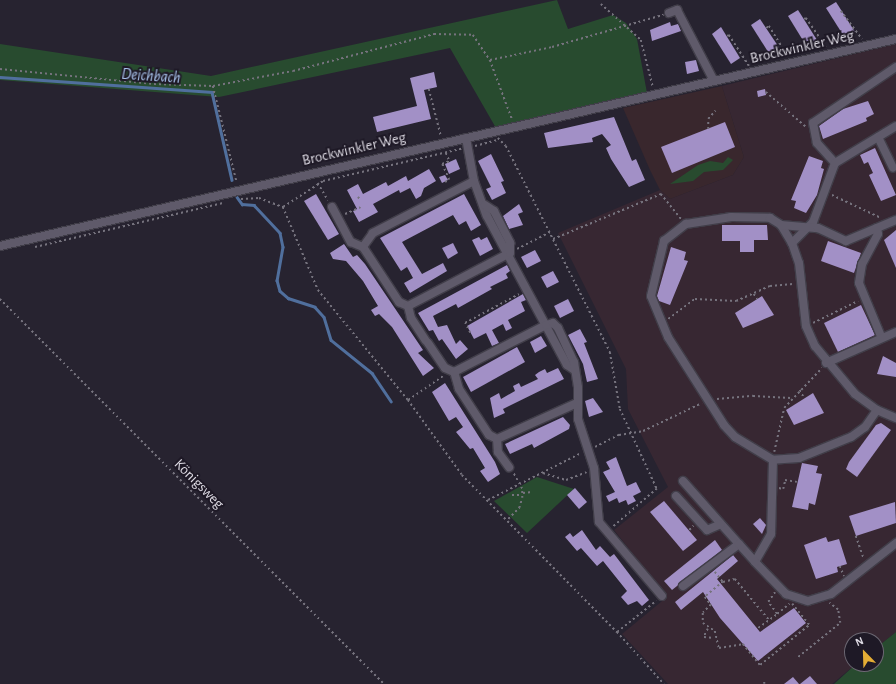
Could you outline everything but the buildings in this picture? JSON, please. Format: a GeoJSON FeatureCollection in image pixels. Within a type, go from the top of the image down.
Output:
{"type":"FeatureCollection","features":[{"type":"Feature","properties":{"kind":"street"},"geometry":{"type":"LineString","coordinates":[[669,13],[677,10],[714,81]]}},
{"type":"Feature","properties":{"kind":"street","name":"Brockwinkler Weg"},"geometry":{"type":"LineString","coordinates":[[0,246],[238,189],[896,39]]}},
{"type":"Feature","properties":{"kind":"street"},"geometry":{"type":"LineString","coordinates":[[835,163],[817,143],[812,129],[817,117],[867,90],[896,68]]}},
{"type":"Feature","properties":{"kind":"street"},"geometry":{"type":"LineString","coordinates":[[792,242],[809,228],[835,163],[896,126]]}},
{"type":"Feature","properties":{"kind":"street"},"geometry":{"type":"LineString","coordinates":[[878,137],[893,168]]}},
{"type":"Feature","properties":{"kind":"street"},"geometry":{"type":"LineString","coordinates":[[466,138],[474,181],[486,205],[503,247],[510,253],[566,365],[573,369],[578,388],[578,419],[594,468],[599,522],[662,596]]}},
{"type":"Feature","properties":{"kind":"street"},"geometry":{"type":"LineString","coordinates":[[364,247],[373,233],[474,181]]}},
{"type":"Feature","properties":{"kind":"street"},"geometry":{"type":"LineString","coordinates":[[332,207],[351,242],[364,247],[399,302],[408,306]]}},
{"type":"Feature","properties":{"kind":"street"},"geometry":{"type":"LineString","coordinates":[[877,410],[865,427],[851,437],[799,458],[773,460],[730,433],[708,400],[661,322],[651,296],[661,249],[669,235],[686,224],[746,217],[770,218],[781,225],[792,242],[802,283],[806,326],[826,363],[855,394],[877,410],[896,418]]}},
{"type":"Feature","properties":{"kind":"street"},"geometry":{"type":"LineString","coordinates":[[781,225],[823,230],[846,241],[896,220]]}},
{"type":"Feature","properties":{"kind":"street"},"geometry":{"type":"LineString","coordinates":[[877,228],[878,234],[859,273],[863,299],[881,336]]}},
{"type":"Feature","properties":{"kind":"street"},"geometry":{"type":"LineString","coordinates":[[408,306],[510,253]]}},
{"type":"Feature","properties":{"kind":"street"},"geometry":{"type":"LineString","coordinates":[[408,306],[411,318],[427,342],[452,372],[459,389],[489,435],[497,439]]}},
{"type":"Feature","properties":{"kind":"street"},"geometry":{"type":"LineString","coordinates":[[452,372],[546,325]]}},
{"type":"Feature","properties":{"kind":"street"},"geometry":{"type":"LineString","coordinates":[[826,363],[881,336],[896,332]]}},
{"type":"Feature","properties":{"kind":"street"},"geometry":{"type":"LineString","coordinates":[[497,439],[577,403]]}},
{"type":"Feature","properties":{"kind":"street"},"geometry":{"type":"LineString","coordinates":[[497,439],[498,452],[508,467]]}},
{"type":"Feature","properties":{"kind":"street"},"geometry":{"type":"LineString","coordinates":[[755,562],[771,534],[771,486],[773,460]]}},
{"type":"Feature","properties":{"kind":"street"},"geometry":{"type":"LineString","coordinates":[[683,481],[779,588],[793,600],[823,598],[867,567],[896,543]]}},
{"type":"Feature","properties":{"kind":"street"},"geometry":{"type":"LineString","coordinates":[[676,496],[707,530],[721,524]]}},
{"type":"Feature","properties":{"kind":"street"},"geometry":{"type":"LineString","coordinates":[[683,586],[739,544]]}},
{"type":"Feature","properties":{"kind":"path"},"geometry":{"type":"LineString","coordinates":[[601,4],[627,25],[643,43],[655,94]]}},
{"type":"Feature","properties":{"kind":"path"},"geometry":{"type":"LineString","coordinates":[[842,11],[864,47]]}},
{"type":"Feature","properties":{"kind":"path"},"geometry":{"type":"LineString","coordinates":[[490,60],[552,47],[669,13]]}},
{"type":"Feature","properties":{"kind":"path"},"geometry":{"type":"LineString","coordinates":[[804,19],[806,18],[828,55]]}},
{"type":"Feature","properties":{"kind":"path"},"geometry":{"type":"LineString","coordinates":[[766,28],[769,26],[791,63]]}},
{"type":"Feature","properties":{"kind":"path"},"geometry":{"type":"LineString","coordinates":[[0,69],[154,84],[213,86],[292,71],[434,34],[473,35],[490,60],[515,126]]}},
{"type":"Feature","properties":{"kind":"path"},"geometry":{"type":"LineString","coordinates":[[727,36],[729,34],[751,72]]}},
{"type":"Feature","properties":{"kind":"path"},"geometry":{"type":"LineString","coordinates":[[213,86],[241,199]]}},
{"type":"Feature","properties":{"kind":"path"},"geometry":{"type":"LineString","coordinates":[[429,89],[443,143]]}},
{"type":"Feature","properties":{"kind":"path"},"geometry":{"type":"LineString","coordinates":[[766,92],[803,126],[812,129]]}},
{"type":"Feature","properties":{"kind":"path"},"geometry":{"type":"LineString","coordinates":[[708,129],[708,119],[715,111]]}},
{"type":"Feature","properties":{"kind":"path"},"geometry":{"type":"LineString","coordinates":[[498,130],[498,140]]}},
{"type":"Feature","properties":{"kind":"path"},"geometry":{"type":"LineString","coordinates":[[283,207],[318,183],[498,140]]}},
{"type":"Feature","properties":{"kind":"path"},"geometry":{"type":"LineString","coordinates":[[498,140],[506,146],[610,352],[620,409],[657,489],[607,532]]}},
{"type":"Feature","properties":{"kind":"path"},"geometry":{"type":"LineString","coordinates":[[445,182],[449,180],[442,164],[450,161],[446,152]]}},
{"type":"Feature","properties":{"kind":"path"},"geometry":{"type":"LineString","coordinates":[[318,183],[332,207]]}},
{"type":"Feature","properties":{"kind":"path"},"geometry":{"type":"LineString","coordinates":[[823,191],[880,217],[885,224]]}},
{"type":"Feature","properties":{"kind":"path"},"geometry":{"type":"LineString","coordinates":[[553,239],[661,194],[686,224]]}},
{"type":"Feature","properties":{"kind":"path"},"geometry":{"type":"LineString","coordinates":[[234,201],[259,198],[283,207],[318,290],[408,400],[445,454],[617,632],[664,684]]}},
{"type":"Feature","properties":{"kind":"path"},"geometry":{"type":"LineString","coordinates":[[33,247],[226,202]]}},
{"type":"Feature","properties":{"kind":"path"},"geometry":{"type":"LineString","coordinates":[[338,218],[361,207]]}},
{"type":"Feature","properties":{"kind":"path"},"geometry":{"type":"LineString","coordinates":[[510,253],[550,232]]}},
{"type":"Feature","properties":{"kind":"path"},"geometry":{"type":"LineString","coordinates":[[661,322],[683,311],[695,299],[729,302],[775,285],[802,283]]}},
{"type":"Feature","properties":{"kind":"path"},"geometry":{"type":"LineString","coordinates":[[470,333],[465,323],[528,289]]}},
{"type":"Feature","properties":{"kind":"path"},"geometry":{"type":"LineString","coordinates":[[754,294],[757,299]]}},
{"type":"Feature","properties":{"kind":"path","name":"Königsweg"},"geometry":{"type":"LineString","coordinates":[[0,299],[384,684]]}},
{"type":"Feature","properties":{"kind":"path"},"geometry":{"type":"LineString","coordinates":[[806,326],[863,299]]}},
{"type":"Feature","properties":{"kind":"path"},"geometry":{"type":"LineString","coordinates":[[773,460],[780,417],[791,398],[826,363]]}},
{"type":"Feature","properties":{"kind":"path"},"geometry":{"type":"LineString","coordinates":[[408,400],[452,372]]}},
{"type":"Feature","properties":{"kind":"path"},"geometry":{"type":"LineString","coordinates":[[800,390],[804,398]]}},
{"type":"Feature","properties":{"kind":"path"},"geometry":{"type":"LineString","coordinates":[[488,500],[619,435],[632,434],[708,400],[753,396],[791,398]]}},
{"type":"Feature","properties":{"kind":"path"},"geometry":{"type":"LineString","coordinates":[[508,467],[520,483],[522,494],[519,508],[508,519]]}},
{"type":"Feature","properties":{"kind":"path"},"geometry":{"type":"LineString","coordinates":[[543,473],[566,480],[594,468]]}},
{"type":"Feature","properties":{"kind":"path"},"geometry":{"type":"LineString","coordinates":[[771,486],[783,489],[785,480],[797,482]]}},
{"type":"Feature","properties":{"kind":"path"},"geometry":{"type":"LineString","coordinates":[[512,495],[532,492]]}},
{"type":"Feature","properties":{"kind":"path"},"geometry":{"type":"LineString","coordinates":[[856,536],[867,567]]}},
{"type":"Feature","properties":{"kind":"path"},"geometry":{"type":"LineString","coordinates":[[710,565],[723,582]]}},
{"type":"Feature","properties":{"kind":"path"},"geometry":{"type":"LineString","coordinates":[[758,628],[769,620],[777,614],[793,600],[809,625],[760,664],[744,644],[724,650],[717,646],[714,638],[714,631],[708,629],[702,619],[711,605],[705,597],[723,582],[735,579],[769,620]]}},
{"type":"Feature","properties":{"kind":"path"},"geometry":{"type":"LineString","coordinates":[[777,614],[768,602],[779,588]]}},
{"type":"Feature","properties":{"kind":"path"},"geometry":{"type":"LineString","coordinates":[[617,632],[662,596]]}},
{"type":"Feature","properties":{"kind":"path"},"geometry":{"type":"LineString","coordinates":[[798,657],[840,623],[838,610],[823,598]]}},
{"type":"Feature","properties":{"kind":"path"},"geometry":{"type":"LineString","coordinates":[[708,629],[704,637],[714,638]]}},
{"type":"Feature","properties":{"kind":"shaded area"},"geometry":{"type":"Polygon","coordinates":[[[896,44],[896,632],[884,642],[884,632],[844,632],[844,672],[846,672],[832,684],[668,684],[622,634],[667,597],[614,530],[668,487],[628,409],[626,369],[558,233],[660,190],[670,199],[733,175],[744,157],[722,86],[896,44]]]}},
{"type":"Feature","properties":{"kind":"shaded area"},"geometry":{"type":"Polygon","coordinates":[[[722,86],[744,157],[733,175],[670,199],[660,190],[623,108],[722,86]]]}},
{"type":"Feature","properties":{"kind":"green space"},"geometry":{"type":"Polygon","coordinates":[[[557,0],[568,29],[613,15],[626,23],[637,39],[647,93],[496,128],[450,48],[219,97],[0,80],[0,44],[211,76],[557,0]]]}},
{"type":"Feature","properties":{"kind":"green space"},"geometry":{"type":"Polygon","coordinates":[[[728,157],[733,160],[723,170],[704,172],[693,181],[670,184],[698,165],[710,161],[723,163],[728,157]]]}},
{"type":"Feature","properties":{"kind":"green space"},"geometry":{"type":"Polygon","coordinates":[[[537,477],[574,489],[527,533],[494,501],[537,477]]]}},
{"type":"Feature","properties":{"kind":"green space"},"geometry":{"type":"Polygon","coordinates":[[[896,632],[896,684],[834,684],[847,672],[884,672],[884,642],[896,632]]]}},
{"type":"Feature","properties":{"kind":"waterway","name":"Deichbach"},"geometry":{"type":"LineString","coordinates":[[0,77],[212,92],[232,180]]}},
{"type":"Feature","properties":{"kind":"waterway","name":"Deichbach"},"geometry":{"type":"LineString","coordinates":[[237,197],[242,204],[254,205],[280,233],[283,247],[277,280],[280,291],[288,298],[315,307],[324,317],[331,340],[372,373],[391,401]]}}]}
